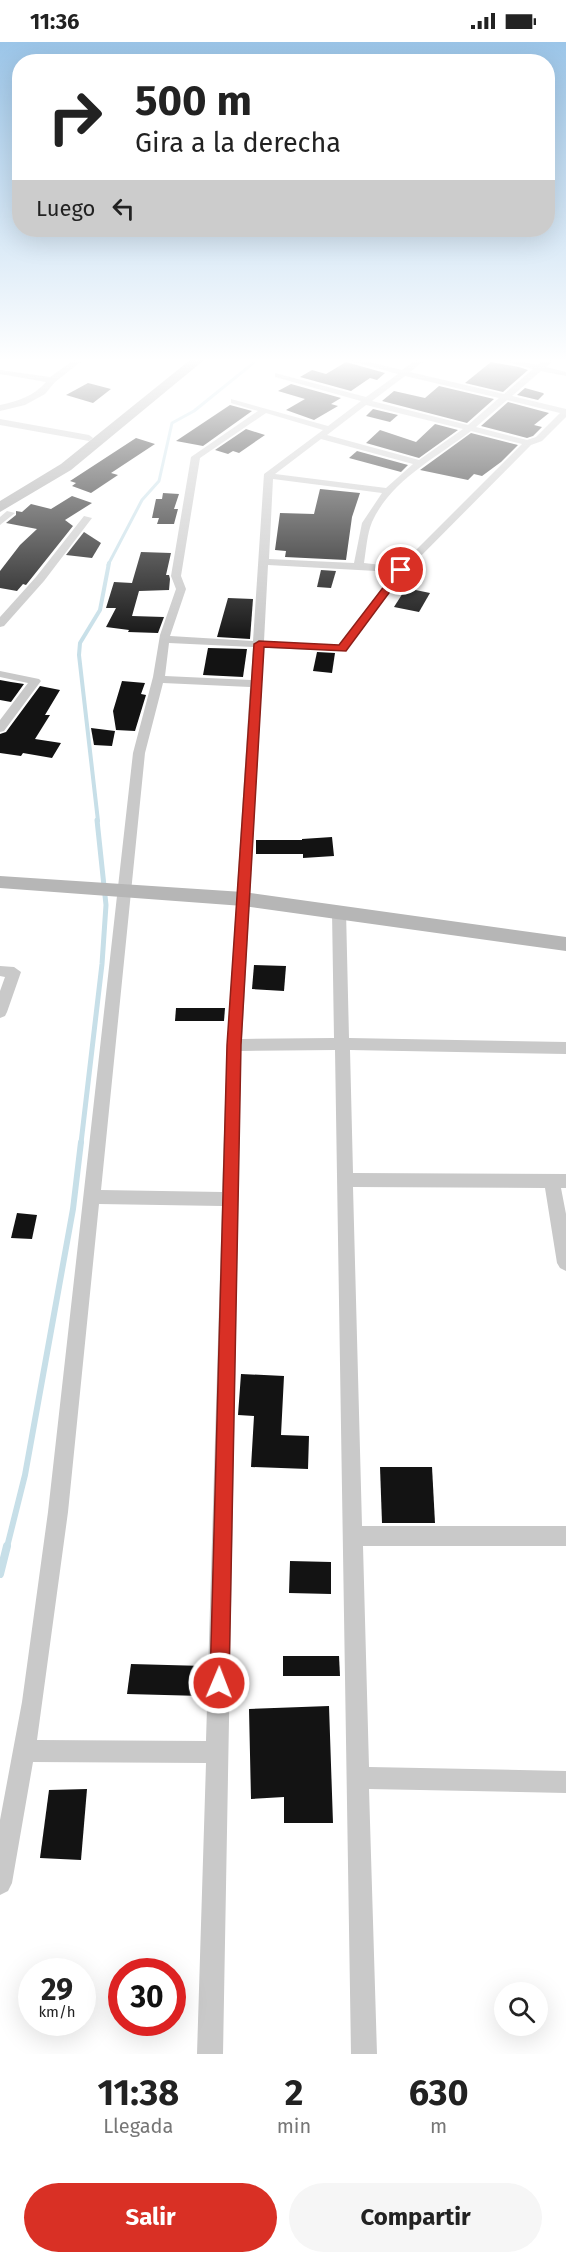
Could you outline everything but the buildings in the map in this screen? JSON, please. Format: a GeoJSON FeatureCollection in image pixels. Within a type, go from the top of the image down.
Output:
{"type":"FeatureCollection","features":[{"type":"Feature","properties":{"kind":"main road"},"geometry":{"type":"LineString","coordinates":[[0,497],[68,454]]}},
{"type":"Feature","properties":{"kind":"main road"},"geometry":{"type":"LineString","coordinates":[[5,510],[82,454]]}},
{"type":"Feature","properties":{"kind":"street"},"geometry":{"type":"LineString","coordinates":[[0,1883],[24,1751],[58,1512],[91,1197],[109,890],[139,753],[159,679],[165,639],[181,589],[176,576],[196,457],[201,454]]}},
{"type":"Feature","properties":{"kind":"street"},"geometry":{"type":"LineString","coordinates":[[210,2054],[234,1045],[269,476],[297,454]]}},
{"type":"Feature","properties":{"kind":"street"},"geometry":{"type":"LineString","coordinates":[[392,454],[420,463]]}},
{"type":"Feature","properties":{"kind":"street"},"geometry":{"type":"LineString","coordinates":[[358,566],[367,523],[388,491],[433,454]]}},
{"type":"Feature","properties":{"kind":"street"},"geometry":{"type":"LineString","coordinates":[[165,639],[342,649],[401,570],[517,454]]}},
{"type":"Feature","properties":{"kind":"street"},"geometry":{"type":"LineString","coordinates":[[269,476],[388,491]]}},
{"type":"Feature","properties":{"kind":"street"},"geometry":{"type":"LineString","coordinates":[[0,522],[5,510]]}},
{"type":"Feature","properties":{"kind":"street"},"geometry":{"type":"LineString","coordinates":[[0,624],[40,579],[87,518]]}},
{"type":"Feature","properties":{"kind":"street"},"geometry":{"type":"LineString","coordinates":[[264,561],[401,570]]}},
{"type":"Feature","properties":{"kind":"street"},"geometry":{"type":"LineString","coordinates":[[0,674],[34,681],[0,728]]}},
{"type":"Feature","properties":{"kind":"street"},"geometry":{"type":"LineString","coordinates":[[159,679],[257,684]]}},
{"type":"Feature","properties":{"kind":"street"},"geometry":{"type":"LineString","coordinates":[[0,882],[243,899],[566,944]]}},
{"type":"Feature","properties":{"kind":"street"},"geometry":{"type":"LineString","coordinates":[[339,911],[364,2054]]}},
{"type":"Feature","properties":{"kind":"street"},"geometry":{"type":"LineString","coordinates":[[0,970],[14,972],[0,1012]]}},
{"type":"Feature","properties":{"kind":"street"},"geometry":{"type":"LineString","coordinates":[[234,1045],[342,1044],[566,1048]]}},
{"type":"Feature","properties":{"kind":"street"},"geometry":{"type":"LineString","coordinates":[[345,1180],[559,1181],[566,1263]]}},
{"type":"Feature","properties":{"kind":"street"},"geometry":{"type":"LineString","coordinates":[[91,1197],[231,1199]]}},
{"type":"Feature","properties":{"kind":"street"},"geometry":{"type":"LineString","coordinates":[[353,1536],[566,1536]]}},
{"type":"Feature","properties":{"kind":"street"},"geometry":{"type":"LineString","coordinates":[[24,1751],[218,1752]]}},
{"type":"Feature","properties":{"kind":"street"},"geometry":{"type":"LineString","coordinates":[[358,1778],[566,1782]]}},
{"type":"Feature","properties":{"kind":"waterway"},"geometry":{"type":"LineString","coordinates":[[109,563],[142,500],[159,481],[165,454]]}},
{"type":"Feature","properties":{"kind":"waterway"},"geometry":{"type":"LineString","coordinates":[[98,821],[79,655],[80,643],[100,610],[109,563]]}},
{"type":"Feature","properties":{"kind":"waterway"},"geometry":{"type":"LineString","coordinates":[[81,1143],[102,964],[106,905],[97,820]]}},
{"type":"Feature","properties":{"kind":"waterway"},"geometry":{"type":"LineString","coordinates":[[7,1547],[25,1475],[73,1209],[81,1142]]}},
{"type":"Feature","properties":{"kind":"waterway"},"geometry":{"type":"LineString","coordinates":[[0,1574],[7,1546]]}},
{"type":"Feature","properties":{"kind":"route"},"geometry":{"type":"LineString","coordinates":[[219,1683],[234,1045],[259,644],[342,649],[401,570]]}}]}
